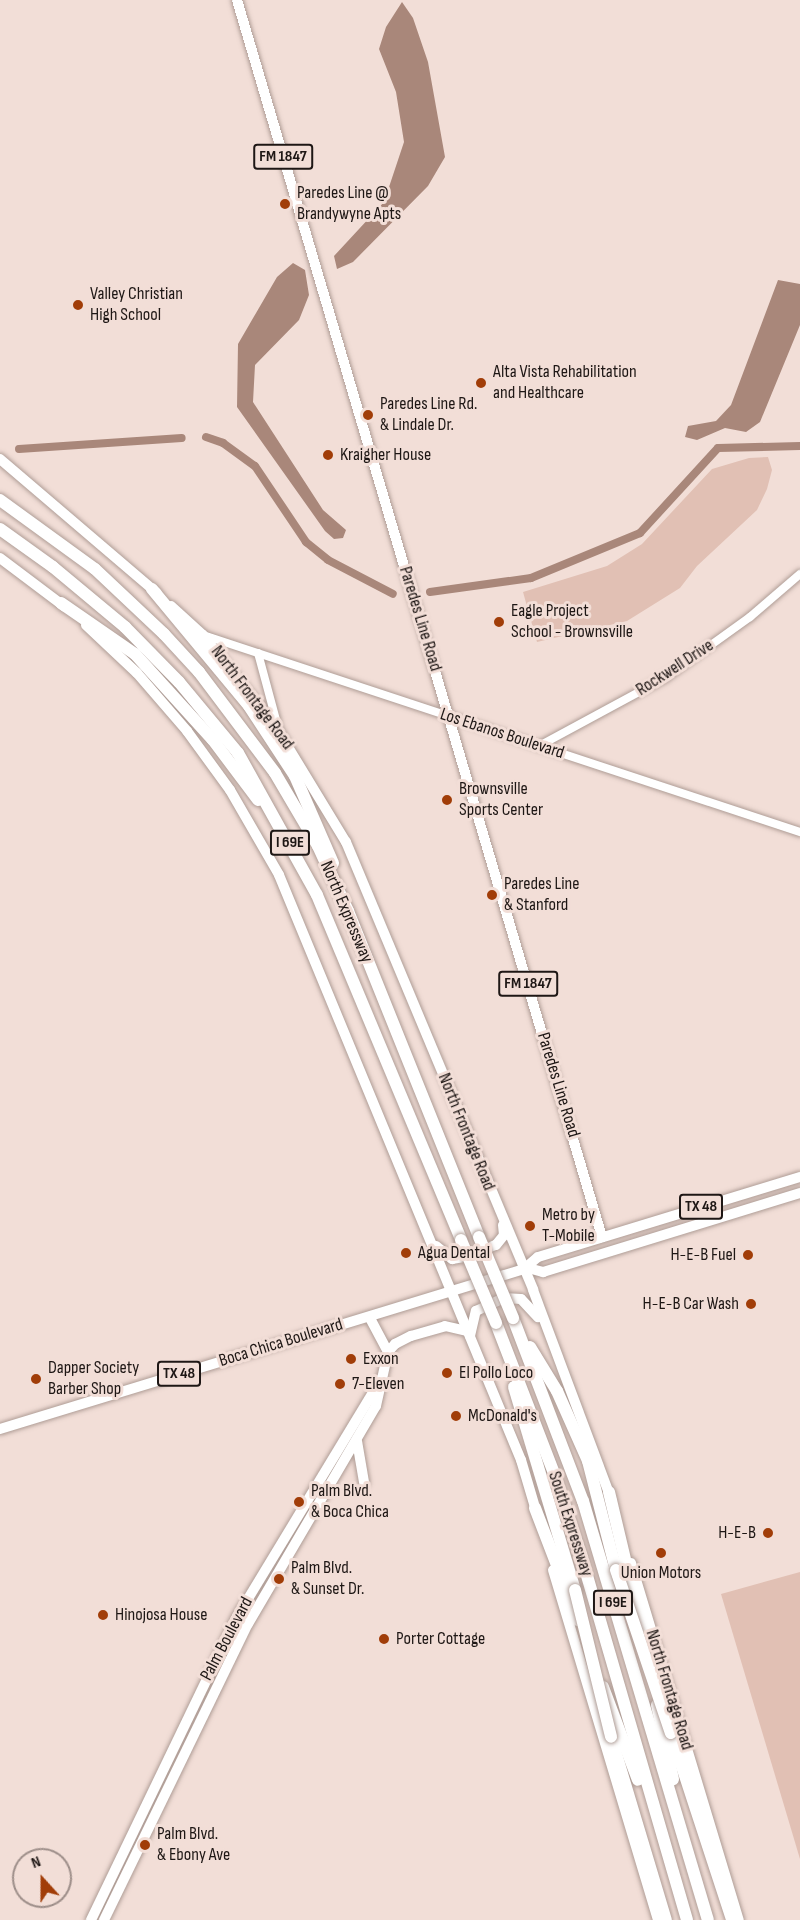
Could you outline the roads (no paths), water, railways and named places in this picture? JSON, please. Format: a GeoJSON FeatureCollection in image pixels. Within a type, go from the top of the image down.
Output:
{"type":"FeatureCollection","features":[{"type":"Feature","properties":{"kind":"highway","name":"North Expressway"},"geometry":{"type":"LineString","coordinates":[[0,500],[95,569],[164,634],[250,736],[318,846],[375,977],[513,1318]]}},
{"type":"Feature","properties":{"kind":"highway","name":"North Expressway"},"geometry":{"type":"LineString","coordinates":[[0,529],[90,596],[178,682],[238,753],[300,861],[461,1240]]}},
{"type":"Feature","properties":{"kind":"highway"},"geometry":{"type":"LineString","coordinates":[[152,589],[249,706],[295,776],[320,826],[375,977]]}},
{"type":"Feature","properties":{"kind":"highway"},"geometry":{"type":"LineString","coordinates":[[61,603],[135,654],[169,690],[213,740],[300,861]]}},
{"type":"Feature","properties":{"kind":"highway","name":"South Expressway"},"geometry":{"type":"LineString","coordinates":[[461,1240],[496,1323],[578,1545],[687,1920]]}},
{"type":"Feature","properties":{"kind":"highway"},"geometry":{"type":"LineString","coordinates":[[513,1318],[557,1391],[588,1461],[616,1570],[732,1920]]}},
{"type":"Feature","properties":{"kind":"highway","name":"South Expressway"},"geometry":{"type":"LineString","coordinates":[[513,1318],[583,1501],[708,1920]]}},
{"type":"Feature","properties":{"kind":"highway"},"geometry":{"type":"LineString","coordinates":[[496,1323],[575,1590],[610,1737],[666,1920]]}},
{"type":"Feature","properties":{"kind":"highway"},"geometry":{"type":"LineString","coordinates":[[609,1492],[699,1894]]}},
{"type":"Feature","properties":{"kind":"highway"},"geometry":{"type":"LineString","coordinates":[[535,1508],[672,1874]]}},
{"type":"Feature","properties":{"kind":"main road","name":"Paredes Line Road"},"geometry":{"type":"LineString","coordinates":[[237,0],[602,1238]]}},
{"type":"Feature","properties":{"kind":"main road","name":"North Frontage Road"},"geometry":{"type":"LineString","coordinates":[[0,459],[203,635],[279,732],[346,842],[503,1220],[526,1268],[609,1492],[739,1920]]}},
{"type":"Feature","properties":{"kind":"main road"},"geometry":{"type":"LineString","coordinates":[[0,558],[61,603],[158,697],[230,790],[255,831],[316,955],[451,1292]]}},
{"type":"Feature","properties":{"kind":"main road","name":"Boca Chica Boulevard"},"geometry":{"type":"LineString","coordinates":[[0,1429],[451,1292],[526,1268],[538,1257],[800,1177]]}},
{"type":"Feature","properties":{"kind":"main road","name":"Boca Chica Boulevard"},"geometry":{"type":"LineString","coordinates":[[526,1268],[543,1272],[800,1193]]}},
{"type":"Feature","properties":{"kind":"main road"},"geometry":{"type":"LineString","coordinates":[[431,1239],[447,1257],[464,1257],[501,1240],[503,1220]]}},
{"type":"Feature","properties":{"kind":"main road","name":"South Expressway"},"geometry":{"type":"LineString","coordinates":[[451,1292],[522,1460],[658,1920]]}},
{"type":"Feature","properties":{"kind":"main road"},"geometry":{"type":"LineString","coordinates":[[369,1317],[388,1353],[395,1344],[428,1330],[454,1326],[469,1334],[476,1311],[504,1298],[528,1303],[547,1329]]}},
{"type":"Feature","properties":{"kind":"main road","name":"Palm Boulevard"},"geometry":{"type":"LineString","coordinates":[[104,1920],[248,1624],[376,1406],[386,1371],[388,1353]]}},
{"type":"Feature","properties":{"kind":"main road","name":"Palm Boulevard"},"geometry":{"type":"LineString","coordinates":[[91,1920],[237,1617],[386,1371]]}},
{"type":"Feature","properties":{"kind":"main road"},"geometry":{"type":"LineString","coordinates":[[357,1441],[364,1482]]}},
{"type":"Feature","properties":{"kind":"street","name":"Rockwell Drive"},"geometry":{"type":"LineString","coordinates":[[538,746],[665,678],[750,617],[800,574]]}},
{"type":"Feature","properties":{"kind":"street","name":"Los Ebanos Boulevard"},"geometry":{"type":"LineString","coordinates":[[203,635],[800,832]]}},
{"type":"Feature","properties":{"kind":"street"},"geometry":{"type":"LineString","coordinates":[[258,653],[279,732]]}},
{"type":"Feature","properties":{"kind":"waterway"},"geometry":{"type":"LineString","coordinates":[[206,437],[223,443],[255,466],[306,542],[328,560],[393,594]]}},
{"type":"Feature","properties":{"kind":"waterway"},"geometry":{"type":"LineString","coordinates":[[19,449],[182,438]]}},
{"type":"Feature","properties":{"kind":"waterway"},"geometry":{"type":"LineString","coordinates":[[430,592],[531,578],[640,533],[718,448],[800,446]]}},
{"type":"Feature","properties":{"kind":"place","name":"Paredes Line @ Brandywyne Apts"},"geometry":{"type":"Point","coordinates":[285,204]}},
{"type":"Feature","properties":{"kind":"place","name":"Valley Christian High School"},"geometry":{"type":"Point","coordinates":[78,305]}},
{"type":"Feature","properties":{"kind":"place","name":"Alta Vista Rehabilitation and Healthcare"},"geometry":{"type":"Point","coordinates":[481,383]}},
{"type":"Feature","properties":{"kind":"place","name":"Paredes Line Rd. & Lindale Dr."},"geometry":{"type":"Point","coordinates":[368,415]}},
{"type":"Feature","properties":{"kind":"place","name":"Kraigher House"},"geometry":{"type":"Point","coordinates":[328,455]}},
{"type":"Feature","properties":{"kind":"place","name":"Eagle Project School - Brownsville"},"geometry":{"type":"Point","coordinates":[499,622]}},
{"type":"Feature","properties":{"kind":"place","name":"Brownsville Sports Center"},"geometry":{"type":"Point","coordinates":[447,800]}},
{"type":"Feature","properties":{"kind":"place","name":"Paredes Line & Stanford"},"geometry":{"type":"Point","coordinates":[492,895]}},
{"type":"Feature","properties":{"kind":"place","name":"Metro by T-Mobile"},"geometry":{"type":"Point","coordinates":[530,1226]}},
{"type":"Feature","properties":{"kind":"place","name":"Agua Dental"},"geometry":{"type":"Point","coordinates":[406,1253]}},
{"type":"Feature","properties":{"kind":"place","name":"H-E-B Fuel"},"geometry":{"type":"Point","coordinates":[748,1255]}},
{"type":"Feature","properties":{"kind":"place","name":"H-E-B Car Wash"},"geometry":{"type":"Point","coordinates":[751,1304]}},
{"type":"Feature","properties":{"kind":"place","name":"Exxon"},"geometry":{"type":"Point","coordinates":[351,1359]}},
{"type":"Feature","properties":{"kind":"place","name":"El Pollo Loco"},"geometry":{"type":"Point","coordinates":[447,1373]}},
{"type":"Feature","properties":{"kind":"place","name":"Dapper Society Barber Shop"},"geometry":{"type":"Point","coordinates":[36,1379]}},
{"type":"Feature","properties":{"kind":"place","name":"7-Eleven"},"geometry":{"type":"Point","coordinates":[340,1384]}},
{"type":"Feature","properties":{"kind":"place","name":"McDonald's"},"geometry":{"type":"Point","coordinates":[456,1416]}},
{"type":"Feature","properties":{"kind":"place","name":"Palm Blvd. & Boca Chica"},"geometry":{"type":"Point","coordinates":[299,1502]}},
{"type":"Feature","properties":{"kind":"place","name":"H-E-B"},"geometry":{"type":"Point","coordinates":[768,1533]}},
{"type":"Feature","properties":{"kind":"place","name":"Union Motors"},"geometry":{"type":"Point","coordinates":[661,1553]}},
{"type":"Feature","properties":{"kind":"place","name":"Palm Blvd. & Sunset Dr."},"geometry":{"type":"Point","coordinates":[279,1579]}},
{"type":"Feature","properties":{"kind":"place","name":"Hinojosa House"},"geometry":{"type":"Point","coordinates":[103,1615]}},
{"type":"Feature","properties":{"kind":"place","name":"Porter Cottage"},"geometry":{"type":"Point","coordinates":[384,1639]}},
{"type":"Feature","properties":{"kind":"place","name":"Palm Blvd. & Ebony Ave"},"geometry":{"type":"Point","coordinates":[145,1845]}}]}
